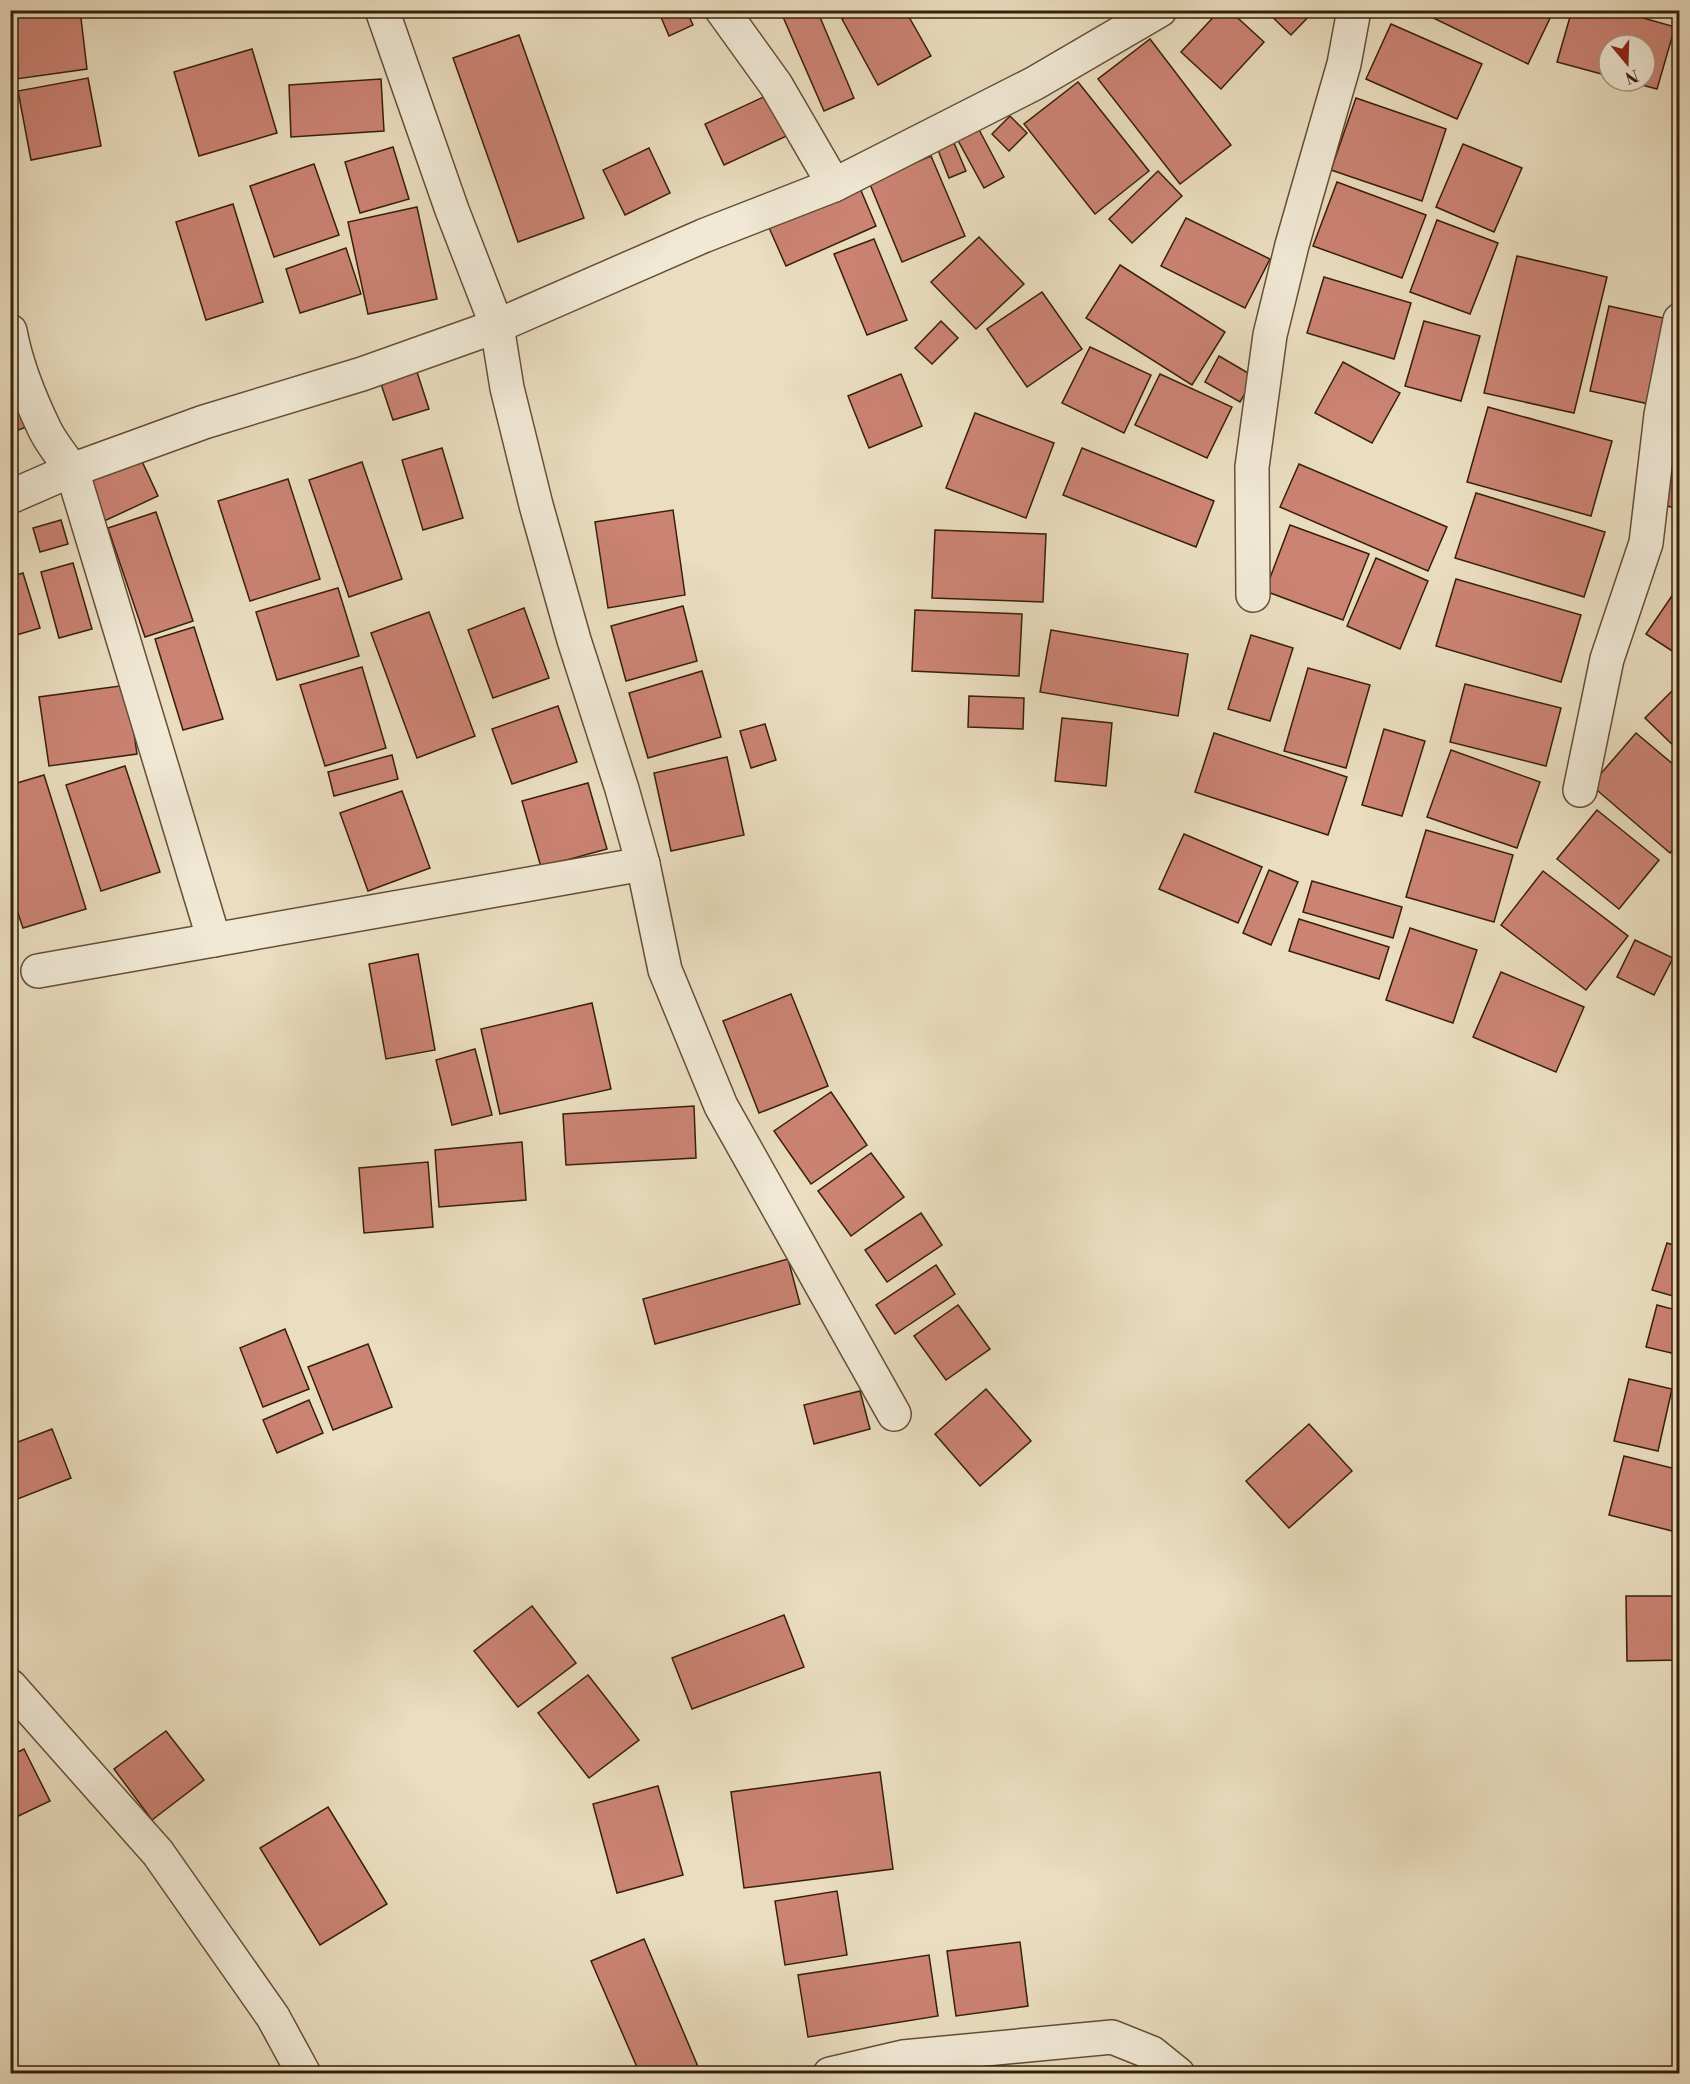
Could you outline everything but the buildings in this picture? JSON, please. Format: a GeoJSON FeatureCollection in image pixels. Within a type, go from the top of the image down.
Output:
{"type":"FeatureCollection","features":[{"type":"Feature","properties":{"kind":"street"},"geometry":{"type":"LineString","coordinates":[[382,10],[452,210],[496,327],[507,388],[536,505],[574,640],[622,789],[643,864],[665,970],[721,1106],[894,1414]]}},
{"type":"Feature","properties":{"kind":"street"},"geometry":{"type":"LineString","coordinates":[[722,10],[776,85],[834,185]]}},
{"type":"Feature","properties":{"kind":"street"},"geometry":{"type":"LineString","coordinates":[[10,497],[72,470],[204,423],[362,374],[496,327],[703,236],[834,185],[1035,83],[1160,10]]}},
{"type":"Feature","properties":{"kind":"street"},"geometry":{"type":"LineString","coordinates":[[1253,595],[1252,467],[1270,335],[1292,245],[1344,64],[1354,10]]}},
{"type":"Feature","properties":{"kind":"street"},"geometry":{"type":"LineString","coordinates":[[1580,790],[1607,659],[1646,543],[1661,415],[1680,320]]}},
{"type":"Feature","properties":{"kind":"street"},"geometry":{"type":"LineString","coordinates":[[10,331],[32,401],[46,431],[72,470],[214,940]]}},
{"type":"Feature","properties":{"kind":"street"},"geometry":{"type":"LineString","coordinates":[[38,971],[643,864]]}},
{"type":"Feature","properties":{"kind":"street"},"geometry":{"type":"LineString","coordinates":[[10,1686],[158,1852],[273,2017],[304,2073]]}},
{"type":"Feature","properties":{"kind":"street"},"geometry":{"type":"LineString","coordinates":[[830,2073],[903,2057],[1112,2037],[1152,2053],[1178,2073]]}}]}
